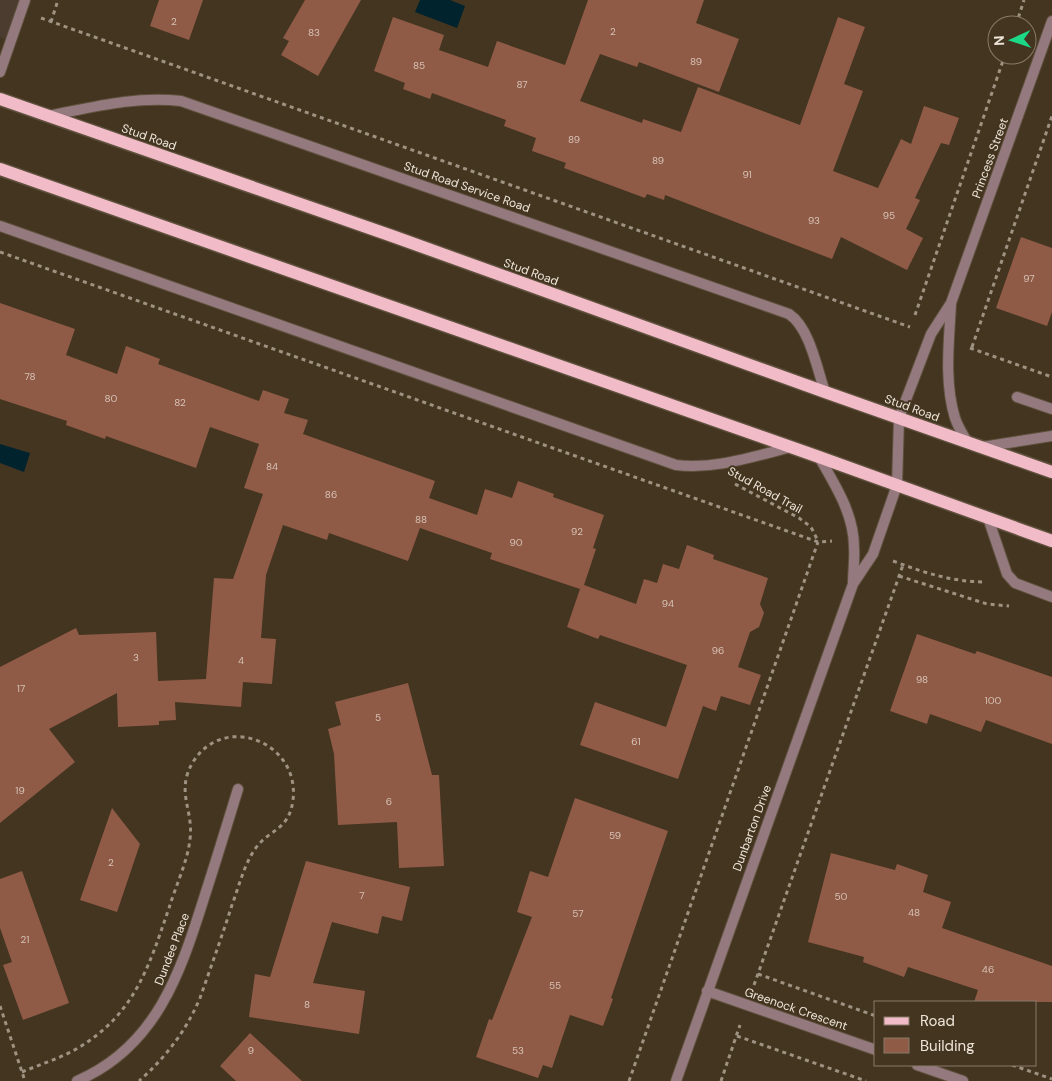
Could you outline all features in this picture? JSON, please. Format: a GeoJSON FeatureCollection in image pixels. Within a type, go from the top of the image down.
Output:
{"type":"FeatureCollection","features":[{"type":"Feature","properties":{"kind":"main road","name":"Stud Road"},"geometry":{"type":"LineString","coordinates":[[0,99],[395,237],[1052,472]]}},
{"type":"Feature","properties":{"kind":"main road"},"geometry":{"type":"LineString","coordinates":[[0,169],[792,447],[1052,541]]}},
{"type":"Feature","properties":{"kind":"street"},"geometry":{"type":"LineString","coordinates":[[0,72],[25,0]]}},
{"type":"Feature","properties":{"kind":"street","name":"Princess Street"},"geometry":{"type":"LineString","coordinates":[[899,418],[931,334],[951,304],[1052,21]]}},
{"type":"Feature","properties":{"kind":"street"},"geometry":{"type":"LineString","coordinates":[[0,37],[10,41]]}},
{"type":"Feature","properties":{"kind":"street","name":"Stud Road Service Road"},"geometry":{"type":"LineString","coordinates":[[48,116],[124,100],[181,101],[790,314],[797,319],[807,339],[824,392]]}},
{"type":"Feature","properties":{"kind":"street"},"geometry":{"type":"LineString","coordinates":[[0,226],[664,462],[688,467],[704,467],[792,447]]}},
{"type":"Feature","properties":{"kind":"street","name":"Princess Street"},"geometry":{"type":"LineString","coordinates":[[951,304],[950,393],[956,421],[968,443]]}},
{"type":"Feature","properties":{"kind":"street"},"geometry":{"type":"LineString","coordinates":[[1017,397],[1052,409]]}},
{"type":"Feature","properties":{"kind":"street","name":"Dunbarton Drive"},"geometry":{"type":"LineString","coordinates":[[676,1081],[852,584],[873,554],[897,485],[899,418]]}},
{"type":"Feature","properties":{"kind":"street"},"geometry":{"type":"LineString","coordinates":[[982,447],[1052,436]]}},
{"type":"Feature","properties":{"kind":"street","name":"Dunbarton Drive"},"geometry":{"type":"LineString","coordinates":[[819,457],[843,502],[850,523],[854,547],[852,584]]}},
{"type":"Feature","properties":{"kind":"street"},"geometry":{"type":"LineString","coordinates":[[988,518],[1006,574],[1015,583],[1052,598]]}},
{"type":"Feature","properties":{"kind":"street","name":"Dundee Place"},"geometry":{"type":"LineString","coordinates":[[77,1081],[95,1073],[131,1046],[166,1000],[180,970],[193,933],[238,788]]}},
{"type":"Feature","properties":{"kind":"street","name":"Greenock Crescent"},"geometry":{"type":"LineString","coordinates":[[707,991],[874,1049]]}},
{"type":"Feature","properties":{"kind":"street"},"geometry":{"type":"LineString","coordinates":[[921,1066],[964,1081]]}},
{"type":"Feature","properties":{"kind":"path"},"geometry":{"type":"LineString","coordinates":[[58,0],[51,22],[911,327]]}},
{"type":"Feature","properties":{"kind":"path"},"geometry":{"type":"LineString","coordinates":[[1019,15],[1024,0]]}},
{"type":"Feature","properties":{"kind":"path"},"geometry":{"type":"LineString","coordinates":[[914,318],[1002,65]]}},
{"type":"Feature","properties":{"kind":"path"},"geometry":{"type":"LineString","coordinates":[[1052,116],[971,349],[1052,377]]}},
{"type":"Feature","properties":{"kind":"path"},"geometry":{"type":"LineString","coordinates":[[0,252],[818,542],[838,541]]}},
{"type":"Feature","properties":{"kind":"path","name":"Stud Road Trail"},"geometry":{"type":"LineString","coordinates":[[704,467],[799,518],[811,527],[818,542]]}},
{"type":"Feature","properties":{"kind":"path"},"geometry":{"type":"LineString","coordinates":[[629,1081],[818,542]]}},
{"type":"Feature","properties":{"kind":"path"},"geometry":{"type":"LineString","coordinates":[[754,985],[903,565],[958,581],[1015,583]]}},
{"type":"Feature","properties":{"kind":"path"},"geometry":{"type":"LineString","coordinates":[[899,576],[987,604],[1008,606],[1016,609]]}},
{"type":"Feature","properties":{"kind":"path"},"geometry":{"type":"LineString","coordinates":[[758,974],[874,1015]]}},
{"type":"Feature","properties":{"kind":"path"},"geometry":{"type":"LineString","coordinates":[[0,1006],[24,1078]]}},
{"type":"Feature","properties":{"kind":"path"},"geometry":{"type":"LineString","coordinates":[[721,1081],[741,1024]]}},
{"type":"Feature","properties":{"kind":"path"},"geometry":{"type":"LineString","coordinates":[[737,1036],[866,1081]]}},
{"type":"Feature","properties":{"kind":"path"},"geometry":{"type":"LineString","coordinates":[[1015,1066],[1052,1079]]}},
{"type":"Feature","properties":{"kind":"shaded area"},"geometry":{"type":"Polygon","coordinates":[[[0,0],[25,0],[10,41],[0,37],[0,0]]]}},
{"type":"Feature","properties":{"kind":"water"},"geometry":{"type":"Polygon","coordinates":[[[420,0],[450,0],[465,6],[457,28],[415,12],[420,0]]]}},
{"type":"Feature","properties":{"kind":"water"},"geometry":{"type":"Polygon","coordinates":[[[0,444],[30,453],[24,472],[0,463],[0,444]]]}},
{"type":"Feature","properties":{"kind":"building"},"geometry":{"type":"Polygon","coordinates":[[[159,0],[203,0],[189,40],[150,26],[159,0]]]}},
{"type":"Feature","properties":{"kind":"building"},"geometry":{"type":"Polygon","coordinates":[[[305,0],[361,0],[318,76],[281,55],[289,41],[283,38],[305,0]]]}},
{"type":"Feature","properties":{"kind":"building"},"geometry":{"type":"Polygon","coordinates":[[[588,0],[704,0],[696,23],[739,39],[719,92],[639,62],[637,67],[600,54],[580,101],[642,123],[643,119],[681,132],[698,87],[800,125],[838,17],[865,27],[844,84],[863,91],[833,171],[878,188],[901,139],[911,144],[924,106],[959,118],[949,145],[941,143],[915,198],[920,200],[906,229],[923,238],[907,270],[841,237],[832,259],[665,195],[664,200],[647,194],[645,198],[564,168],[566,163],[532,151],[536,138],[504,126],[506,120],[432,93],[430,99],[403,89],[405,83],[374,71],[393,17],[444,35],[439,50],[488,67],[497,41],[565,65],[588,0]]]}},
{"type":"Feature","properties":{"kind":"building"},"geometry":{"type":"Polygon","coordinates":[[[1021,237],[1052,248],[1052,312],[1047,326],[996,308],[1021,237]]]}},
{"type":"Feature","properties":{"kind":"building"},"geometry":{"type":"Polygon","coordinates":[[[0,303],[75,329],[66,355],[117,374],[126,346],[160,359],[158,364],[259,401],[263,390],[289,399],[284,413],[308,420],[303,434],[435,481],[429,498],[477,515],[485,489],[512,498],[518,481],[554,494],[553,497],[604,515],[593,548],[596,549],[584,585],[636,604],[644,579],[657,583],[663,564],[679,569],[687,545],[714,555],[713,559],[768,578],[760,604],[764,613],[759,627],[750,632],[738,667],[761,675],[750,705],[721,696],[716,711],[703,706],[678,779],[580,745],[595,702],[666,727],[687,665],[600,635],[598,639],[567,627],[580,589],[490,559],[492,553],[420,528],[408,561],[329,533],[327,540],[283,525],[266,575],[261,638],[276,639],[272,684],[243,682],[241,707],[175,702],[176,720],[159,721],[159,725],[118,727],[117,693],[49,729],[75,762],[0,823],[0,667],[76,628],[79,635],[156,632],[158,681],[206,679],[214,578],[233,579],[263,494],[244,488],[259,444],[210,427],[196,468],[106,436],[105,439],[66,425],[67,421],[0,399],[0,303]]]}},
{"type":"Feature","properties":{"kind":"building"},"geometry":{"type":"Polygon","coordinates":[[[917,634],[975,654],[977,651],[1052,677],[1052,744],[986,720],[981,732],[930,714],[927,724],[890,711],[917,634]]]}},
{"type":"Feature","properties":{"kind":"building"},"geometry":{"type":"Polygon","coordinates":[[[408,683],[432,775],[439,775],[444,866],[399,868],[397,822],[338,825],[334,754],[328,729],[341,725],[335,702],[408,683]]]}},
{"type":"Feature","properties":{"kind":"building"},"geometry":{"type":"Polygon","coordinates":[[[575,798],[668,831],[603,1026],[570,1015],[552,1068],[543,1065],[538,1078],[476,1057],[489,1019],[492,1020],[532,917],[517,912],[530,871],[548,877],[575,798]]]}},
{"type":"Feature","properties":{"kind":"building"},"geometry":{"type":"Polygon","coordinates":[[[112,808],[140,844],[117,912],[80,900],[112,808]]]}},
{"type":"Feature","properties":{"kind":"building"},"geometry":{"type":"Polygon","coordinates":[[[831,853],[895,870],[897,864],[928,875],[923,892],[951,902],[942,928],[1052,966],[1052,1002],[974,1001],[978,990],[908,967],[904,977],[863,962],[864,957],[808,942],[831,853]]]}},
{"type":"Feature","properties":{"kind":"building"},"geometry":{"type":"Polygon","coordinates":[[[306,861],[410,887],[402,921],[382,916],[378,934],[332,922],[313,983],[365,991],[359,1034],[249,1017],[255,974],[270,977],[306,861]]]}},
{"type":"Feature","properties":{"kind":"building"},"geometry":{"type":"Polygon","coordinates":[[[22,871],[69,1003],[23,1020],[3,965],[12,962],[0,928],[0,879],[22,871]]]}},
{"type":"Feature","properties":{"kind":"building"},"geometry":{"type":"Polygon","coordinates":[[[250,1033],[302,1081],[236,1081],[220,1066],[250,1033]]]}}]}
